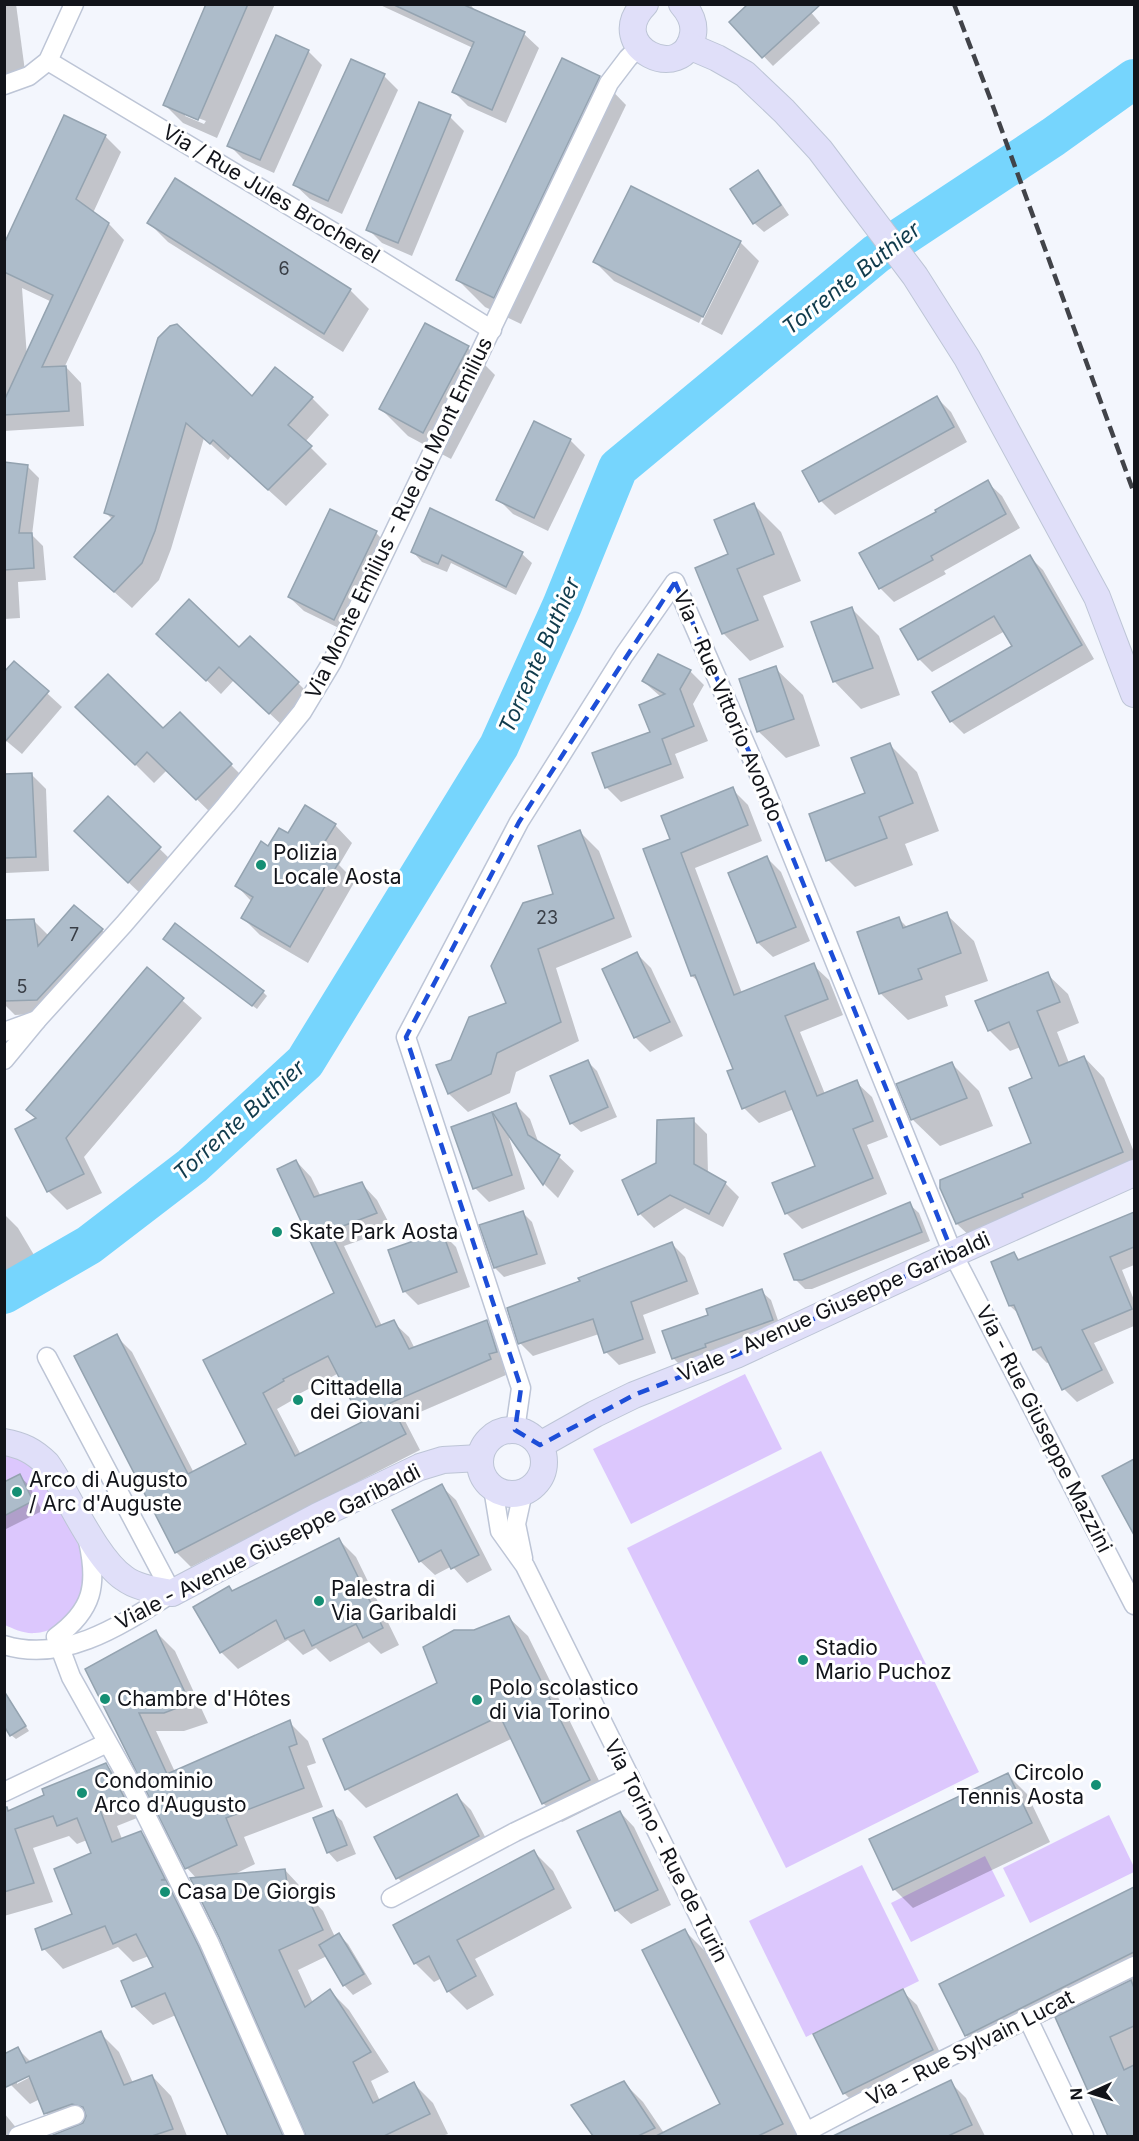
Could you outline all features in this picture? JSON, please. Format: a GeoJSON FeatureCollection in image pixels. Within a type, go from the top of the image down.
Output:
{"type":"FeatureCollection","features":[{"type":"Feature","properties":{"kind":"street"},"geometry":{"type":"LineString","coordinates":[[4,85],[29,76],[48,61],[74,4]]}},
{"type":"Feature","properties":{"kind":"street"},"geometry":{"type":"LineString","coordinates":[[641,6],[633,28],[636,42],[646,54],[664,60],[682,53],[689,46],[694,28],[692,18],[682,4]]}},
{"type":"Feature","properties":{"kind":"street"},"geometry":{"type":"LineString","coordinates":[[689,46],[745,74],[784,111],[820,150],[915,276],[967,358],[1097,597],[1134,694]]}},
{"type":"Feature","properties":{"kind":"street","name":"Via Monte Emilius - Rue du Mont Emilius"},"geometry":{"type":"LineString","coordinates":[[4,1060],[226,806],[302,712],[332,662],[609,83],[639,47]]}},
{"type":"Feature","properties":{"kind":"street","name":"Via / Rue Jules Brocherel"},"geometry":{"type":"LineString","coordinates":[[48,61],[380,260],[492,330]]}},
{"type":"Feature","properties":{"kind":"street","name":"Via - Rue Vittorio Avondo"},"geometry":{"type":"LineString","coordinates":[[515,1430],[521,1388],[406,1037],[519,822],[624,655],[675,582],[767,795],[953,1254]]}},
{"type":"Feature","properties":{"kind":"street"},"geometry":{"type":"LineString","coordinates":[[4,1032],[31,1027]]}},
{"type":"Feature","properties":{"kind":"street","name":"Viale - Avenue Giuseppe Garibaldi"},"geometry":{"type":"LineString","coordinates":[[540,1445],[634,1395],[736,1355],[953,1254],[1134,1174]]}},
{"type":"Feature","properties":{"kind":"street","name":"Via - Rue Giuseppe Mazzini"},"geometry":{"type":"LineString","coordinates":[[953,1254],[1134,1605]]}},
{"type":"Feature","properties":{"kind":"street"},"geometry":{"type":"LineString","coordinates":[[47,1357],[172,1593]]}},
{"type":"Feature","properties":{"kind":"street"},"geometry":{"type":"LineString","coordinates":[[507,1430],[515,1430],[529,1435],[540,1445],[544,1456],[544,1467],[540,1478],[532,1487],[512,1494],[493,1488],[485,1479],[480,1458],[492,1437],[507,1430]]}},
{"type":"Feature","properties":{"kind":"street"},"geometry":{"type":"LineString","coordinates":[[4,1442],[26,1447],[47,1464],[104,1558],[124,1578],[146,1588],[172,1593]]}},
{"type":"Feature","properties":{"kind":"street","name":"Viale - Avenue Giuseppe Garibaldi"},"geometry":{"type":"LineString","coordinates":[[4,1645],[24,1650],[59,1649],[82,1642],[318,1516],[420,1467],[443,1460],[480,1458]]}},
{"type":"Feature","properties":{"kind":"street","name":"Via Torino - Rue de Turin"},"geometry":{"type":"LineString","coordinates":[[493,1488],[500,1531],[525,1566],[807,2134]]}},
{"type":"Feature","properties":{"kind":"street","name":"Via Torino - Rue de Turin"},"geometry":{"type":"LineString","coordinates":[[522,1492],[516,1524],[525,1566]]}},
{"type":"Feature","properties":{"kind":"street"},"geometry":{"type":"LineString","coordinates":[[85,1528],[92,1556],[93,1585],[80,1616],[56,1637],[59,1649],[71,1677],[127,1777],[209,1942],[295,2136]]}},
{"type":"Feature","properties":{"kind":"street"},"geometry":{"type":"LineString","coordinates":[[4,1792],[107,1743]]}},
{"type":"Feature","properties":{"kind":"street"},"geometry":{"type":"LineString","coordinates":[[391,1898],[515,1832],[630,1777]]}},
{"type":"Feature","properties":{"kind":"street","name":"Via - Rue Sylvain Lucat"},"geometry":{"type":"LineString","coordinates":[[807,2134],[927,2068],[1134,1966]]}},
{"type":"Feature","properties":{"kind":"street"},"geometry":{"type":"LineString","coordinates":[[1028,2019],[1084,2136]]}},
{"type":"Feature","properties":{"kind":"street"},"geometry":{"type":"LineString","coordinates":[[18,2136],[75,2115]]}},
{"type":"Feature","properties":{"kind":"highlighted area"},"geometry":{"type":"Polygon","coordinates":[[[675,582],[763,784],[953,1254],[736,1355],[634,1395],[540,1445],[515,1430],[521,1388],[406,1037],[519,822],[675,582]]]}},
{"type":"Feature","properties":{"kind":"shaded area"},"geometry":{"type":"Polygon","coordinates":[[[745,1374],[782,1449],[631,1524],[593,1449],[745,1374]]]}},
{"type":"Feature","properties":{"kind":"shaded area","name":"Stadio Mario Puchoz"},"geometry":{"type":"Polygon","coordinates":[[[821,1451],[979,1772],[786,1868],[627,1548],[821,1451]]]}},
{"type":"Feature","properties":{"kind":"shaded area"},"geometry":{"type":"Polygon","coordinates":[[[5,1455],[16,1455],[28,1463],[50,1490],[69,1524],[85,1568],[83,1591],[73,1611],[56,1626],[46,1631],[27,1633],[5,1625],[5,1455]]]}},
{"type":"Feature","properties":{"kind":"shaded area"},"geometry":{"type":"Polygon","coordinates":[[[1109,1815],[1134,1867],[1134,1872],[1030,1923],[1003,1868],[1109,1815]]]}},
{"type":"Feature","properties":{"kind":"shaded area"},"geometry":{"type":"Polygon","coordinates":[[[985,1856],[1005,1896],[911,1942],[891,1903],[985,1856]]]}},
{"type":"Feature","properties":{"kind":"shaded area"},"geometry":{"type":"Polygon","coordinates":[[[862,1865],[919,1981],[806,2037],[749,1921],[862,1865]]]}},
{"type":"Feature","properties":{"kind":"building"},"geometry":{"type":"Polygon","coordinates":[[[206,4],[248,4],[198,120],[163,105],[206,4]]]}},
{"type":"Feature","properties":{"kind":"building"},"geometry":{"type":"Polygon","coordinates":[[[392,4],[462,4],[525,32],[492,110],[452,92],[474,42],[392,4]]]}},
{"type":"Feature","properties":{"kind":"building"},"geometry":{"type":"Polygon","coordinates":[[[748,4],[821,4],[762,58],[729,22],[748,4]]]}},
{"type":"Feature","properties":{"kind":"building"},"geometry":{"type":"Polygon","coordinates":[[[276,35],[309,50],[260,160],[227,146],[276,35]]]}},
{"type":"Feature","properties":{"kind":"building"},"geometry":{"type":"Polygon","coordinates":[[[562,58],[600,76],[494,298],[456,280],[562,58]]]}},
{"type":"Feature","properties":{"kind":"building"},"geometry":{"type":"Polygon","coordinates":[[[351,59],[385,74],[328,201],[293,185],[351,59]]]}},
{"type":"Feature","properties":{"kind":"building"},"geometry":{"type":"Polygon","coordinates":[[[419,102],[451,115],[398,243],[366,230],[419,102]]]}},
{"type":"Feature","properties":{"kind":"building"},"geometry":{"type":"Polygon","coordinates":[[[64,115],[106,135],[76,199],[109,223],[42,367],[66,366],[69,411],[4,415],[4,401],[53,295],[4,272],[4,244],[64,115]]]}},
{"type":"Feature","properties":{"kind":"building"},"geometry":{"type":"Polygon","coordinates":[[[758,170],[781,205],[753,224],[730,189],[758,170]]]}},
{"type":"Feature","properties":{"kind":"building"},"geometry":{"type":"Polygon","coordinates":[[[175,178],[351,289],[324,334],[147,223],[175,178]]]}},
{"type":"Feature","properties":{"kind":"building"},"geometry":{"type":"Polygon","coordinates":[[[631,186],[741,241],[703,317],[593,262],[631,186]]]}},
{"type":"Feature","properties":{"kind":"building"},"geometry":{"type":"Polygon","coordinates":[[[425,323],[469,346],[423,433],[379,409],[425,323]]]}},
{"type":"Feature","properties":{"kind":"building"},"geometry":{"type":"Polygon","coordinates":[[[177,324],[252,396],[275,367],[313,397],[288,425],[312,446],[268,490],[213,440],[210,444],[186,423],[155,531],[142,563],[114,592],[74,557],[114,516],[104,513],[158,338],[170,326],[177,324]]]}},
{"type":"Feature","properties":{"kind":"building"},"geometry":{"type":"Polygon","coordinates":[[[937,396],[954,427],[819,502],[802,471],[937,396]]]}},
{"type":"Feature","properties":{"kind":"building"},"geometry":{"type":"Polygon","coordinates":[[[534,421],[571,439],[534,518],[496,500],[534,421]]]}},
{"type":"Feature","properties":{"kind":"building"},"geometry":{"type":"Polygon","coordinates":[[[4,462],[28,465],[19,533],[32,533],[34,568],[4,570],[4,462]]]}},
{"type":"Feature","properties":{"kind":"building"},"geometry":{"type":"Polygon","coordinates":[[[988,480],[1006,514],[931,556],[933,560],[879,589],[859,553],[936,512],[935,510],[988,480]]]}},
{"type":"Feature","properties":{"kind":"building"},"geometry":{"type":"Polygon","coordinates":[[[754,503],[774,554],[737,569],[758,620],[722,634],[695,568],[728,554],[714,520],[754,503]]]}},
{"type":"Feature","properties":{"kind":"building"},"geometry":{"type":"Polygon","coordinates":[[[430,508],[523,552],[506,587],[442,555],[438,564],[411,552],[430,508]]]}},
{"type":"Feature","properties":{"kind":"building"},"geometry":{"type":"Polygon","coordinates":[[[330,509],[377,531],[334,620],[288,597],[330,509]]]}},
{"type":"Feature","properties":{"kind":"building"},"geometry":{"type":"Polygon","coordinates":[[[1030,555],[1082,645],[950,722],[932,692],[1012,646],[994,616],[918,660],[900,629],[1030,555]]]}},
{"type":"Feature","properties":{"kind":"building"},"geometry":{"type":"Polygon","coordinates":[[[189,599],[239,647],[250,636],[299,682],[269,714],[219,667],[206,681],[156,634],[189,599]]]}},
{"type":"Feature","properties":{"kind":"building"},"geometry":{"type":"Polygon","coordinates":[[[852,607],[873,668],[833,682],[811,622],[852,607]]]}},
{"type":"Feature","properties":{"kind":"building"},"geometry":{"type":"Polygon","coordinates":[[[658,654],[691,670],[680,689],[694,726],[662,739],[671,764],[605,788],[592,753],[650,732],[639,705],[665,694],[642,681],[658,654]]]}},
{"type":"Feature","properties":{"kind":"building"},"geometry":{"type":"Polygon","coordinates":[[[14,661],[49,691],[4,743],[4,672],[14,661]]]}},
{"type":"Feature","properties":{"kind":"building"},"geometry":{"type":"Polygon","coordinates":[[[776,666],[794,719],[757,732],[739,679],[776,666]]]}},
{"type":"Feature","properties":{"kind":"building"},"geometry":{"type":"Polygon","coordinates":[[[108,674],[163,728],[180,712],[232,764],[196,800],[147,752],[135,765],[75,707],[108,674]]]}},
{"type":"Feature","properties":{"kind":"building"},"geometry":{"type":"Polygon","coordinates":[[[890,743],[913,803],[879,817],[887,838],[826,861],[809,814],[865,793],[851,758],[890,743]]]}},
{"type":"Feature","properties":{"kind":"building"},"geometry":{"type":"Polygon","coordinates":[[[32,773],[36,857],[4,858],[4,774],[32,773]]]}},
{"type":"Feature","properties":{"kind":"building"},"geometry":{"type":"Polygon","coordinates":[[[733,787],[748,825],[681,853],[734,995],[814,963],[828,999],[785,1016],[817,1096],[857,1080],[873,1121],[853,1129],[873,1178],[785,1214],[772,1183],[815,1166],[785,1091],[742,1109],[727,1071],[733,1069],[695,975],[691,976],[643,849],[670,839],[661,816],[733,787]]]}},
{"type":"Feature","properties":{"kind":"building"},"geometry":{"type":"Polygon","coordinates":[[[108,796],[161,847],[128,883],[74,831],[108,796]]]}},
{"type":"Feature","properties":{"kind":"building"},"geometry":{"type":"Polygon","coordinates":[[[305,805],[336,824],[319,851],[339,862],[290,947],[241,918],[253,897],[235,886],[261,841],[268,846],[279,828],[288,833],[305,805]]]}},
{"type":"Feature","properties":{"kind":"building"},"geometry":{"type":"Polygon","coordinates":[[[580,830],[614,918],[538,949],[561,1022],[497,1053],[491,1074],[448,1094],[436,1065],[451,1060],[469,1017],[506,1003],[491,966],[523,903],[553,894],[538,846],[580,830]]]}},
{"type":"Feature","properties":{"kind":"building"},"geometry":{"type":"Polygon","coordinates":[[[767,856],[796,927],[757,943],[728,873],[767,856]]]}},
{"type":"Feature","properties":{"kind":"building"},"geometry":{"type":"Polygon","coordinates":[[[74,905],[103,929],[37,1000],[4,1001],[4,920],[34,919],[38,946],[74,905]]]}},
{"type":"Feature","properties":{"kind":"building"},"geometry":{"type":"Polygon","coordinates":[[[947,912],[961,953],[918,969],[922,979],[879,994],[857,932],[899,917],[903,928],[947,912]]]}},
{"type":"Feature","properties":{"kind":"building"},"geometry":{"type":"Polygon","coordinates":[[[175,923],[264,991],[252,1006],[163,939],[175,923]]]}},
{"type":"Feature","properties":{"kind":"building"},"geometry":{"type":"Polygon","coordinates":[[[637,952],[670,1022],[634,1038],[602,969],[637,952]]]}},
{"type":"Feature","properties":{"kind":"building"},"geometry":{"type":"Polygon","coordinates":[[[147,967],[184,998],[66,1138],[84,1174],[47,1192],[15,1129],[36,1118],[26,1110],[147,967]]]}},
{"type":"Feature","properties":{"kind":"building"},"geometry":{"type":"Polygon","coordinates":[[[1048,972],[1060,1002],[1037,1011],[1059,1066],[1084,1056],[1123,1152],[956,1224],[940,1188],[940,1180],[1031,1143],[1009,1088],[1032,1078],[1009,1022],[988,1031],[975,1001],[1048,972]]]}},
{"type":"Feature","properties":{"kind":"building"},"geometry":{"type":"Polygon","coordinates":[[[588,1060],[608,1107],[570,1124],[550,1076],[588,1060]]]}},
{"type":"Feature","properties":{"kind":"building"},"geometry":{"type":"Polygon","coordinates":[[[952,1062],[967,1098],[911,1120],[896,1084],[952,1062]]]}},
{"type":"Feature","properties":{"kind":"building"},"geometry":{"type":"Polygon","coordinates":[[[516,1103],[528,1135],[560,1155],[543,1185],[492,1112],[516,1103]]]}},
{"type":"Feature","properties":{"kind":"building"},"geometry":{"type":"Polygon","coordinates":[[[492,1112],[512,1175],[473,1189],[451,1127],[492,1112]]]}},
{"type":"Feature","properties":{"kind":"building"},"geometry":{"type":"Polygon","coordinates":[[[694,1118],[694,1164],[726,1182],[709,1214],[670,1195],[638,1215],[622,1180],[656,1163],[657,1120],[694,1118]]]}},
{"type":"Feature","properties":{"kind":"building"},"geometry":{"type":"Polygon","coordinates":[[[296,1160],[314,1197],[362,1182],[377,1213],[330,1231],[376,1327],[394,1320],[409,1349],[487,1320],[497,1352],[489,1354],[491,1359],[390,1403],[406,1434],[175,1553],[74,1356],[117,1334],[188,1474],[246,1444],[203,1360],[334,1293],[277,1169],[296,1160]],[[328,1356],[283,1379],[284,1381],[263,1393],[295,1456],[362,1422],[328,1356]]]}},
{"type":"Feature","properties":{"kind":"building"},"geometry":{"type":"Polygon","coordinates":[[[910,1202],[922,1232],[802,1280],[794,1280],[784,1254],[910,1202]]]}},
{"type":"Feature","properties":{"kind":"building"},"geometry":{"type":"Polygon","coordinates":[[[523,1211],[537,1254],[494,1268],[479,1225],[523,1211]]]}},
{"type":"Feature","properties":{"kind":"building"},"geometry":{"type":"Polygon","coordinates":[[[1134,1212],[1134,1247],[1110,1257],[1132,1309],[1082,1330],[1102,1370],[1062,1390],[1041,1347],[1033,1350],[1014,1305],[1009,1306],[991,1262],[1014,1252],[1018,1260],[1134,1212]]]}},
{"type":"Feature","properties":{"kind":"building"},"geometry":{"type":"Polygon","coordinates":[[[442,1231],[457,1272],[403,1292],[388,1250],[442,1231]]]}},
{"type":"Feature","properties":{"kind":"building"},"geometry":{"type":"Polygon","coordinates":[[[672,1242],[687,1281],[631,1302],[643,1339],[604,1353],[593,1319],[518,1344],[507,1308],[580,1281],[578,1278],[672,1242]]]}},
{"type":"Feature","properties":{"kind":"building"},"geometry":{"type":"Polygon","coordinates":[[[762,1289],[773,1320],[705,1344],[706,1347],[672,1359],[662,1331],[708,1315],[706,1309],[762,1289]]]}},
{"type":"Feature","properties":{"kind":"building"},"geometry":{"type":"Polygon","coordinates":[[[1134,1459],[1134,1535],[1102,1476],[1134,1459]]]}},
{"type":"Feature","properties":{"kind":"building","name":"Arco di Augusto / Arc d'Auguste"},"geometry":{"type":"Polygon","coordinates":[[[20,1474],[33,1501],[4,1516],[4,1482],[20,1474]]]}},
{"type":"Feature","properties":{"kind":"building"},"geometry":{"type":"Polygon","coordinates":[[[442,1484],[479,1555],[451,1569],[441,1550],[419,1562],[392,1510],[442,1484]]]}},
{"type":"Feature","properties":{"kind":"building","name":"Palestra di Via Garibaldi"},"geometry":{"type":"Polygon","coordinates":[[[339,1538],[383,1628],[363,1638],[356,1624],[312,1646],[304,1630],[285,1639],[276,1620],[220,1653],[193,1607],[229,1586],[232,1591],[339,1538]]]}},
{"type":"Feature","properties":{"kind":"building","name":"Polo scolastico di via Torino"},"geometry":{"type":"Polygon","coordinates":[[[509,1616],[590,1780],[542,1804],[500,1716],[345,1790],[323,1739],[437,1683],[423,1647],[454,1630],[474,1630],[509,1616]]]}},
{"type":"Feature","properties":{"kind":"building"},"geometry":{"type":"Polygon","coordinates":[[[156,1630],[190,1703],[164,1713],[139,1713],[167,1774],[290,1720],[297,1744],[289,1747],[304,1788],[226,1818],[237,1845],[185,1869],[85,1669],[156,1630]]]}},
{"type":"Feature","properties":{"kind":"building"},"geometry":{"type":"Polygon","coordinates":[[[4,1691],[26,1726],[10,1736],[4,1726],[4,1691]]]}},
{"type":"Feature","properties":{"kind":"building"},"geometry":{"type":"Polygon","coordinates":[[[106,1763],[124,1797],[99,1807],[112,1842],[141,1831],[165,1879],[161,1880],[166,1880],[199,1947],[283,2136],[228,2136],[165,1993],[132,2007],[121,1981],[153,1967],[136,1934],[113,1944],[105,1926],[42,1950],[35,1929],[72,1914],[54,1869],[91,1853],[77,1818],[57,1826],[53,1816],[15,1829],[34,1883],[4,1892],[4,1807],[7,1807],[8,1811],[44,1795],[42,1789],[106,1763]]]}},
{"type":"Feature","properties":{"kind":"building"},"geometry":{"type":"Polygon","coordinates":[[[1008,1773],[1032,1823],[893,1890],[869,1839],[1008,1773]]]}},
{"type":"Feature","properties":{"kind":"building"},"geometry":{"type":"Polygon","coordinates":[[[457,1794],[479,1836],[396,1879],[374,1837],[457,1794]]]}},
{"type":"Feature","properties":{"kind":"building"},"geometry":{"type":"Polygon","coordinates":[[[333,1810],[347,1845],[327,1853],[313,1818],[333,1810]]]}},
{"type":"Feature","properties":{"kind":"building"},"geometry":{"type":"Polygon","coordinates":[[[620,1811],[658,1890],[615,1911],[577,1831],[620,1811]]]}},
{"type":"Feature","properties":{"kind":"building"},"geometry":{"type":"Polygon","coordinates":[[[534,1850],[554,1889],[457,1940],[476,1976],[447,1992],[429,1956],[414,1964],[393,1925],[534,1850]]]}},
{"type":"Feature","properties":{"kind":"building"},"geometry":{"type":"Polygon","coordinates":[[[285,1869],[289,1897],[304,1890],[323,1930],[279,1950],[305,2007],[330,1989],[371,2052],[353,2062],[373,2103],[414,2082],[430,2114],[384,2136],[306,2136],[219,1937],[190,1878],[285,1869]]]}},
{"type":"Feature","properties":{"kind":"building"},"geometry":{"type":"Polygon","coordinates":[[[1134,1887],[1134,1952],[965,2036],[939,1984],[1134,1887]]]}},
{"type":"Feature","properties":{"kind":"building"},"geometry":{"type":"Polygon","coordinates":[[[685,1929],[783,2124],[758,2136],[656,2136],[720,2104],[642,1950],[685,1929]]]}},
{"type":"Feature","properties":{"kind":"building"},"geometry":{"type":"Polygon","coordinates":[[[339,1933],[364,1974],[343,1986],[319,1945],[339,1933]]]}},
{"type":"Feature","properties":{"kind":"building"},"geometry":{"type":"Polygon","coordinates":[[[1131,1980],[1134,1988],[1134,2026],[1110,2037],[1124,2070],[1134,2065],[1134,2136],[1108,2136],[1055,2017],[1131,1980]]]}},
{"type":"Feature","properties":{"kind":"building"},"geometry":{"type":"Polygon","coordinates":[[[903,1989],[933,2050],[843,2094],[813,2034],[903,1989]]]}},
{"type":"Feature","properties":{"kind":"building"},"geometry":{"type":"Polygon","coordinates":[[[101,2031],[124,2085],[152,2075],[173,2129],[152,2136],[54,2136],[83,2123],[86,2116],[83,2107],[72,2104],[44,2114],[29,2076],[4,2088],[4,2054],[18,2047],[26,2063],[101,2031]]]}},
{"type":"Feature","properties":{"kind":"building"},"geometry":{"type":"Polygon","coordinates":[[[951,2080],[972,2125],[948,2136],[833,2136],[951,2080]]]}},
{"type":"Feature","properties":{"kind":"building"},"geometry":{"type":"Polygon","coordinates":[[[624,2081],[655,2128],[638,2136],[593,2136],[571,2105],[624,2081]]]}},
{"type":"Feature","properties":{"kind":"waterway","name":"Torrente Buthier"},"geometry":{"type":"LineString","coordinates":[[4,1294],[89,1245],[192,1166],[305,1062],[499,746],[562,606],[618,468],[876,254],[1053,137],[1134,79]]}},
{"type":"Feature","properties":{"kind":"railway"},"geometry":{"type":"LineString","coordinates":[[954,4],[1134,493]]}},
{"type":"Feature","properties":{"kind":"place","name":"Polizia Locale Aosta"},"geometry":{"type":"Point","coordinates":[261,865]}},
{"type":"Feature","properties":{"kind":"place","name":"Skate Park Aosta"},"geometry":{"type":"Point","coordinates":[277,1232]}},
{"type":"Feature","properties":{"kind":"place","name":"Cittadella dei Giovani"},"geometry":{"type":"Point","coordinates":[298,1400]}},
{"type":"Feature","properties":{"kind":"place","name":"Arco di Augusto / Arc d'Auguste"},"geometry":{"type":"Point","coordinates":[17,1492]}},
{"type":"Feature","properties":{"kind":"place","name":"Palestra di Via Garibaldi"},"geometry":{"type":"Point","coordinates":[319,1601]}},
{"type":"Feature","properties":{"kind":"place","name":"Stadio Mario Puchoz"},"geometry":{"type":"Point","coordinates":[803,1660]}},
{"type":"Feature","properties":{"kind":"place","name":"Chambre d'Hôtes"},"geometry":{"type":"Point","coordinates":[105,1699]}},
{"type":"Feature","properties":{"kind":"place","name":"Polo scolastico di via Torino"},"geometry":{"type":"Point","coordinates":[477,1700]}},
{"type":"Feature","properties":{"kind":"place","name":"Circolo Tennis Aosta"},"geometry":{"type":"Point","coordinates":[1096,1785]}},
{"type":"Feature","properties":{"kind":"place","name":"Condominio Arco d'Augusto"},"geometry":{"type":"Point","coordinates":[82,1793]}},
{"type":"Feature","properties":{"kind":"place","name":"Casa De Giorgis"},"geometry":{"type":"Point","coordinates":[165,1892]}}]}
